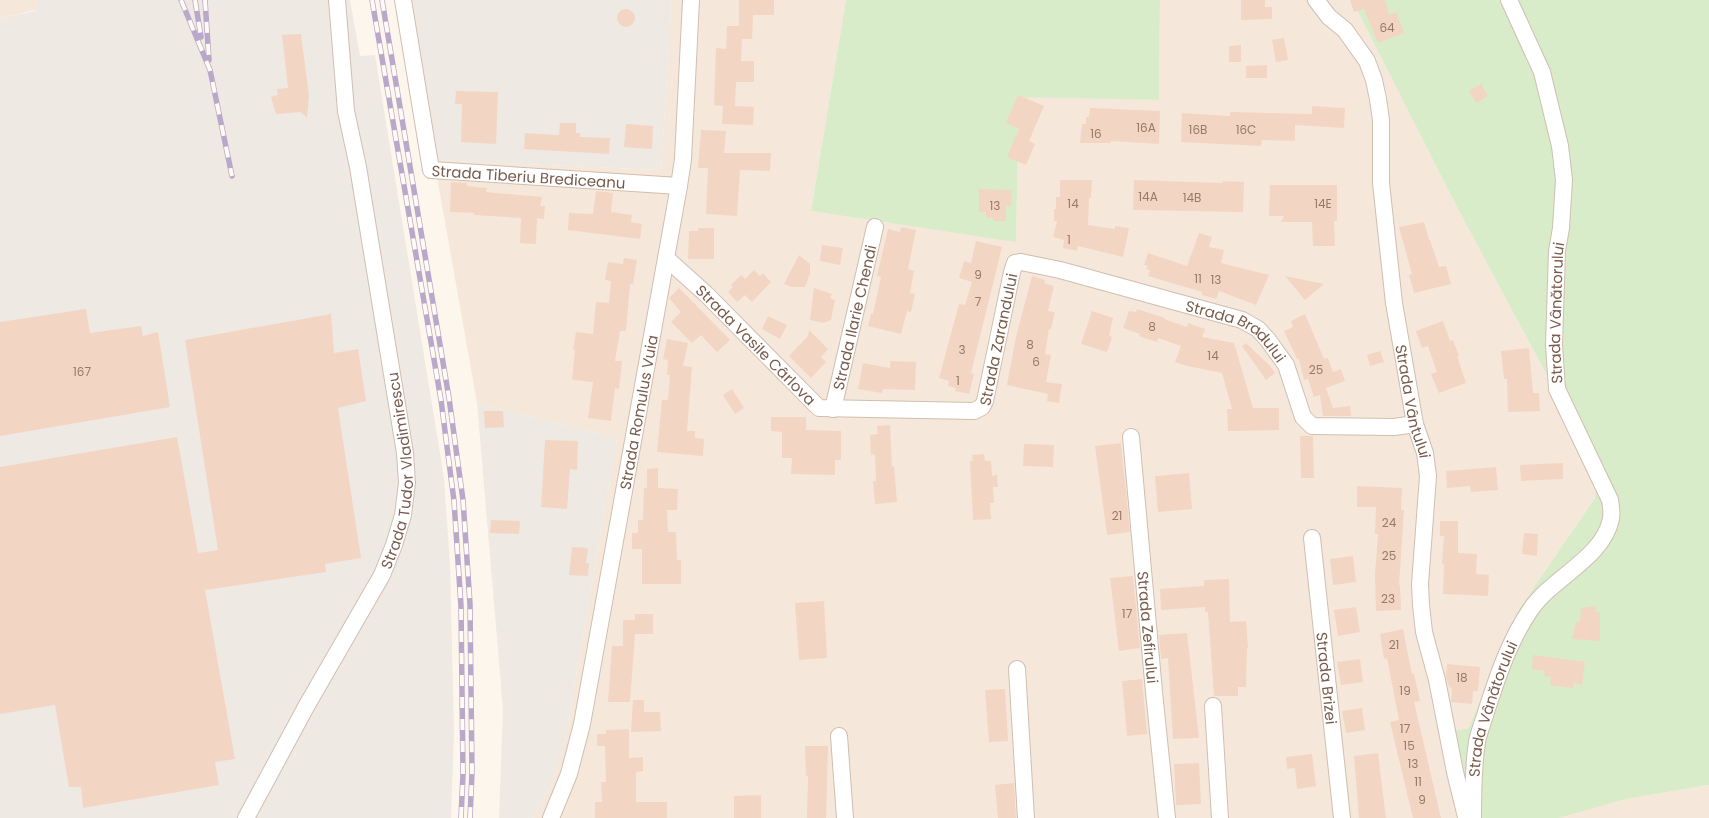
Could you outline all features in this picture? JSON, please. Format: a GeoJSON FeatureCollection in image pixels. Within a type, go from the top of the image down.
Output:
{"type":"FeatureCollection","features":[{"type":"Feature","properties":{"kind":"street","name":"Strada Tudor Vladimirescu"},"geometry":{"type":"LineString","coordinates":[[246,818],[307,705],[382,575],[403,515],[407,483],[405,452],[358,167],[346,111],[337,0]]}},
{"type":"Feature","properties":{"kind":"street","name":"Strada Tiberiu Brediceanu"},"geometry":{"type":"LineString","coordinates":[[402,0],[431,170],[679,186]]}},
{"type":"Feature","properties":{"kind":"street","name":"Strada Romulus Vuia"},"geometry":{"type":"LineString","coordinates":[[552,818],[569,774],[582,724],[679,186],[683,159],[691,0]]}},
{"type":"Feature","properties":{"kind":"street","name":"Strada Vântului"},"geometry":{"type":"LineString","coordinates":[[1316,0],[1329,17],[1345,30],[1367,61],[1374,80],[1380,120],[1381,183],[1394,303],[1415,424],[1425,453],[1428,476],[1420,584],[1424,632],[1437,680],[1466,818]]}},
{"type":"Feature","properties":{"kind":"street","name":"Strada Vânătorului"},"geometry":{"type":"LineString","coordinates":[[1473,818],[1472,797],[1478,740],[1498,676],[1514,638],[1532,608],[1544,593],[1579,564],[1603,540],[1611,518],[1610,500],[1557,388],[1554,345],[1556,270],[1564,180],[1560,146],[1542,72],[1509,0]]}},
{"type":"Feature","properties":{"kind":"street","name":"Strada Ilarie Chendi"},"geometry":{"type":"LineString","coordinates":[[833,409],[875,227]]}},
{"type":"Feature","properties":{"kind":"street","name":"Strada Vasile Cârlova"},"geometry":{"type":"LineString","coordinates":[[666,258],[706,294],[819,408],[974,411]]}},
{"type":"Feature","properties":{"kind":"street","name":"Strada Bradului"},"geometry":{"type":"LineString","coordinates":[[1015,263],[1021,262],[1060,270],[1242,320],[1258,329],[1286,365],[1302,417],[1312,426],[1394,428],[1415,424]]}},
{"type":"Feature","properties":{"kind":"street","name":"Strada Zarandului"},"geometry":{"type":"LineString","coordinates":[[974,411],[982,407],[986,401],[1015,263]]}},
{"type":"Feature","properties":{"kind":"street","name":"Strada Zefirului"},"geometry":{"type":"LineString","coordinates":[[1131,438],[1167,818]]}},
{"type":"Feature","properties":{"kind":"street","name":"Strada Brizei"},"geometry":{"type":"LineString","coordinates":[[1312,538],[1342,818]]}},
{"type":"Feature","properties":{"kind":"street"},"geometry":{"type":"LineString","coordinates":[[1016,669],[1026,818]]}},
{"type":"Feature","properties":{"kind":"street"},"geometry":{"type":"LineString","coordinates":[[1213,706],[1220,818]]}},
{"type":"Feature","properties":{"kind":"street"},"geometry":{"type":"LineString","coordinates":[[839,736],[845,818]]}},
{"type":"Feature","properties":{"kind":"shaded area"},"geometry":{"type":"Polygon","coordinates":[[[0,0],[35,0],[36,10],[0,18],[0,0]]]}},
{"type":"Feature","properties":{"kind":"shaded area"},"geometry":{"type":"Polygon","coordinates":[[[35,0],[350,0],[360,56],[375,55],[444,478],[450,564],[454,732],[451,818],[0,818],[0,18],[36,11],[35,0]]]}},
{"type":"Feature","properties":{"kind":"shaded area"},"geometry":{"type":"Polygon","coordinates":[[[410,0],[672,0],[661,170],[434,160],[410,0]]]}},
{"type":"Feature","properties":{"kind":"shaded area"},"geometry":{"type":"Polygon","coordinates":[[[672,0],[846,0],[811,211],[1016,241],[1019,96],[1159,100],[1160,0],[1352,0],[1459,211],[1596,467],[1595,498],[1519,609],[1468,729],[1475,818],[533,818],[551,786],[565,741],[617,438],[477,403],[434,160],[661,170],[672,0]]]}},
{"type":"Feature","properties":{"kind":"shaded area"},"geometry":{"type":"Polygon","coordinates":[[[477,403],[617,438],[565,741],[551,786],[533,818],[499,818],[503,709],[477,403]]]}},
{"type":"Feature","properties":{"kind":"shaded area"},"geometry":{"type":"Polygon","coordinates":[[[1709,785],[1709,818],[1559,818],[1626,799],[1709,785]]]}},
{"type":"Feature","properties":{"kind":"green space"},"geometry":{"type":"Polygon","coordinates":[[[846,0],[1160,0],[1159,100],[1019,97],[1016,242],[811,211],[846,0]]]}},
{"type":"Feature","properties":{"kind":"green space"},"geometry":{"type":"Polygon","coordinates":[[[1352,0],[1709,0],[1709,785],[1626,799],[1559,818],[1475,818],[1455,730],[1468,729],[1519,609],[1595,498],[1596,467],[1459,211],[1352,0]]]}},
{"type":"Feature","properties":{"kind":"building"},"geometry":{"type":"Polygon","coordinates":[[[739,0],[774,0],[774,15],[753,15],[752,39],[742,39],[741,61],[754,61],[754,82],[736,82],[735,106],[754,107],[753,125],[722,124],[723,106],[714,105],[716,48],[726,49],[727,26],[739,26],[739,0]]]}},
{"type":"Feature","properties":{"kind":"building"},"geometry":{"type":"Polygon","coordinates":[[[1241,0],[1265,0],[1265,7],[1272,7],[1272,19],[1241,20],[1241,0]]]}},
{"type":"Feature","properties":{"kind":"building"},"geometry":{"type":"Polygon","coordinates":[[[1350,0],[1385,0],[1389,15],[1396,12],[1404,33],[1378,43],[1364,9],[1354,12],[1350,0]]]}},
{"type":"Feature","properties":{"kind":"building"},"geometry":{"type":"Polygon","coordinates":[[[622,9],[630,9],[635,14],[633,25],[622,27],[617,22],[617,14],[622,9]]]}},
{"type":"Feature","properties":{"kind":"building"},"geometry":{"type":"Polygon","coordinates":[[[301,34],[309,96],[307,118],[301,112],[276,114],[271,97],[278,95],[277,89],[288,88],[282,35],[301,34]]]}},
{"type":"Feature","properties":{"kind":"building"},"geometry":{"type":"Polygon","coordinates":[[[1284,38],[1288,60],[1276,62],[1272,40],[1284,38]]]}},
{"type":"Feature","properties":{"kind":"building"},"geometry":{"type":"Polygon","coordinates":[[[1241,45],[1241,62],[1229,62],[1229,46],[1241,45]]]}},
{"type":"Feature","properties":{"kind":"building"},"geometry":{"type":"Polygon","coordinates":[[[1267,65],[1267,78],[1246,78],[1246,66],[1267,65]]]}},
{"type":"Feature","properties":{"kind":"building"},"geometry":{"type":"Polygon","coordinates":[[[1481,84],[1488,96],[1476,103],[1469,91],[1481,84]]]}},
{"type":"Feature","properties":{"kind":"building"},"geometry":{"type":"Polygon","coordinates":[[[456,91],[498,92],[496,144],[461,142],[462,104],[455,104],[456,91]]]}},
{"type":"Feature","properties":{"kind":"building"},"geometry":{"type":"Polygon","coordinates":[[[1018,95],[1044,106],[1029,141],[1035,144],[1026,165],[1007,157],[1019,129],[1006,123],[1018,95]]]}},
{"type":"Feature","properties":{"kind":"building"},"geometry":{"type":"Polygon","coordinates":[[[1312,106],[1345,108],[1344,128],[1295,125],[1295,141],[1262,140],[1261,146],[1181,142],[1182,113],[1230,116],[1230,112],[1312,114],[1312,106]]]}},
{"type":"Feature","properties":{"kind":"building"},"geometry":{"type":"Polygon","coordinates":[[[1090,108],[1160,111],[1159,144],[1111,141],[1111,143],[1080,143],[1082,124],[1086,124],[1086,117],[1089,117],[1090,108]]]}},
{"type":"Feature","properties":{"kind":"building"},"geometry":{"type":"Polygon","coordinates":[[[560,123],[576,123],[576,133],[580,133],[580,137],[610,138],[609,154],[524,149],[525,133],[559,135],[560,123]]]}},
{"type":"Feature","properties":{"kind":"building"},"geometry":{"type":"Polygon","coordinates":[[[626,124],[653,126],[652,149],[624,147],[626,124]]]}},
{"type":"Feature","properties":{"kind":"building"},"geometry":{"type":"Polygon","coordinates":[[[701,130],[726,131],[724,153],[771,153],[770,171],[740,170],[737,216],[706,214],[708,168],[698,168],[701,130]]]}},
{"type":"Feature","properties":{"kind":"building"},"geometry":{"type":"Polygon","coordinates":[[[1060,180],[1092,180],[1088,225],[1115,229],[1115,226],[1129,228],[1123,257],[1078,246],[1077,251],[1063,248],[1064,240],[1053,237],[1057,221],[1054,221],[1054,209],[1056,209],[1056,197],[1060,197],[1060,180]]]}},
{"type":"Feature","properties":{"kind":"building"},"geometry":{"type":"Polygon","coordinates":[[[1134,180],[1244,182],[1243,212],[1133,210],[1134,180]]]}},
{"type":"Feature","properties":{"kind":"building"},"geometry":{"type":"Polygon","coordinates":[[[451,182],[467,183],[467,186],[487,188],[486,192],[542,197],[540,206],[545,206],[544,219],[537,218],[536,244],[520,243],[521,218],[450,212],[451,182]]]}},
{"type":"Feature","properties":{"kind":"building"},"geometry":{"type":"Polygon","coordinates":[[[1270,185],[1337,185],[1337,221],[1334,221],[1335,246],[1313,246],[1312,222],[1281,222],[1284,216],[1269,216],[1270,185]]]}},
{"type":"Feature","properties":{"kind":"building"},"geometry":{"type":"Polygon","coordinates":[[[979,189],[1012,190],[1011,206],[1006,206],[1006,221],[994,221],[994,218],[986,218],[986,212],[979,212],[979,189]]]}},
{"type":"Feature","properties":{"kind":"building"},"geometry":{"type":"Polygon","coordinates":[[[596,191],[613,193],[611,212],[632,215],[631,222],[642,224],[640,239],[568,230],[569,213],[593,214],[596,191]]]}},
{"type":"Feature","properties":{"kind":"building"},"geometry":{"type":"Polygon","coordinates":[[[1424,222],[1439,267],[1446,266],[1451,284],[1414,293],[1409,275],[1412,274],[1399,227],[1424,222]]]}},
{"type":"Feature","properties":{"kind":"building"},"geometry":{"type":"Polygon","coordinates":[[[901,227],[916,230],[908,269],[914,271],[910,293],[915,294],[911,312],[907,311],[901,334],[868,326],[871,314],[873,314],[881,277],[877,276],[888,229],[900,232],[901,227]]]}},
{"type":"Feature","properties":{"kind":"building"},"geometry":{"type":"Polygon","coordinates":[[[698,228],[714,228],[714,259],[688,259],[689,231],[698,231],[698,228]]]}},
{"type":"Feature","properties":{"kind":"building"},"geometry":{"type":"Polygon","coordinates":[[[1199,233],[1212,237],[1209,247],[1224,250],[1221,263],[1269,275],[1256,305],[1219,291],[1216,299],[1202,295],[1202,292],[1148,276],[1150,270],[1146,269],[1148,266],[1144,265],[1148,253],[1187,266],[1199,233]]]}},
{"type":"Feature","properties":{"kind":"building"},"geometry":{"type":"Polygon","coordinates":[[[976,241],[1002,247],[971,373],[974,374],[969,394],[955,391],[956,388],[948,386],[949,381],[939,378],[959,304],[965,305],[972,282],[959,278],[964,261],[971,263],[976,241]]]}},
{"type":"Feature","properties":{"kind":"building"},"geometry":{"type":"Polygon","coordinates":[[[822,245],[843,248],[840,265],[820,261],[822,245]]]}},
{"type":"Feature","properties":{"kind":"building"},"geometry":{"type":"Polygon","coordinates":[[[799,255],[810,264],[810,274],[805,287],[791,287],[784,284],[799,255]]]}},
{"type":"Feature","properties":{"kind":"building"},"geometry":{"type":"Polygon","coordinates":[[[624,258],[637,260],[633,284],[630,284],[626,331],[620,331],[615,361],[622,361],[619,389],[615,388],[611,421],[588,418],[593,382],[572,380],[576,332],[593,334],[596,302],[609,303],[611,281],[605,280],[608,262],[623,264],[624,258]]]}},
{"type":"Feature","properties":{"kind":"building"},"geometry":{"type":"Polygon","coordinates":[[[754,270],[760,276],[763,273],[771,282],[752,302],[745,295],[737,302],[728,292],[733,287],[731,285],[741,275],[745,279],[754,270]]]}},
{"type":"Feature","properties":{"kind":"building"},"geometry":{"type":"Polygon","coordinates":[[[1032,276],[1045,280],[1044,283],[1054,286],[1048,311],[1055,312],[1051,329],[1049,329],[1045,354],[1051,355],[1046,382],[1062,384],[1059,403],[1047,401],[1048,394],[1007,385],[1016,337],[1032,276]]]}},
{"type":"Feature","properties":{"kind":"building"},"geometry":{"type":"Polygon","coordinates":[[[1285,276],[1324,284],[1305,300],[1285,276]]]}},
{"type":"Feature","properties":{"kind":"building"},"geometry":{"type":"Polygon","coordinates":[[[679,288],[730,340],[717,352],[701,335],[692,343],[671,322],[681,312],[669,298],[679,288]]]}},
{"type":"Feature","properties":{"kind":"building"},"geometry":{"type":"Polygon","coordinates":[[[814,288],[832,294],[830,298],[835,300],[831,320],[823,323],[810,320],[814,288]]]}},
{"type":"Feature","properties":{"kind":"building"},"geometry":{"type":"Polygon","coordinates":[[[86,309],[90,333],[141,326],[143,336],[158,332],[170,407],[0,436],[0,322],[86,309]]]}},
{"type":"Feature","properties":{"kind":"building"},"geometry":{"type":"Polygon","coordinates":[[[1137,309],[1187,327],[1188,323],[1205,329],[1202,337],[1234,343],[1253,408],[1279,408],[1279,430],[1228,431],[1227,409],[1232,409],[1222,373],[1175,362],[1181,346],[1158,338],[1157,342],[1123,328],[1129,311],[1136,312],[1137,309]]]}},
{"type":"Feature","properties":{"kind":"building"},"geometry":{"type":"Polygon","coordinates":[[[1092,311],[1113,318],[1109,336],[1112,337],[1107,352],[1081,344],[1092,311]]]}},
{"type":"Feature","properties":{"kind":"building"},"geometry":{"type":"Polygon","coordinates":[[[331,314],[334,353],[358,349],[366,401],[338,408],[361,558],[325,564],[326,572],[205,590],[235,759],[215,762],[219,785],[83,808],[81,787],[69,787],[55,705],[0,714],[0,467],[177,437],[198,553],[218,550],[185,340],[331,314]]]}},
{"type":"Feature","properties":{"kind":"building"},"geometry":{"type":"Polygon","coordinates":[[[1305,314],[1324,359],[1328,358],[1333,372],[1341,369],[1345,381],[1326,388],[1333,408],[1350,406],[1351,416],[1323,416],[1320,395],[1314,397],[1308,379],[1304,380],[1299,359],[1297,359],[1284,331],[1293,327],[1291,321],[1305,314]]]}},
{"type":"Feature","properties":{"kind":"building"},"geometry":{"type":"Polygon","coordinates":[[[768,316],[787,325],[780,339],[762,329],[768,316]]]}},
{"type":"Feature","properties":{"kind":"building"},"geometry":{"type":"Polygon","coordinates":[[[1443,321],[1450,341],[1453,340],[1459,356],[1457,356],[1466,383],[1439,393],[1431,374],[1437,372],[1428,346],[1422,348],[1416,331],[1443,321]]]}},
{"type":"Feature","properties":{"kind":"building"},"geometry":{"type":"Polygon","coordinates":[[[809,330],[828,349],[821,357],[826,362],[811,378],[789,356],[808,336],[809,330]]]}},
{"type":"Feature","properties":{"kind":"building"},"geometry":{"type":"Polygon","coordinates":[[[667,339],[688,343],[683,366],[692,367],[687,431],[695,431],[695,438],[704,439],[703,456],[657,452],[662,400],[668,400],[670,375],[667,375],[668,360],[663,359],[667,339]]]}},
{"type":"Feature","properties":{"kind":"building"},"geometry":{"type":"Polygon","coordinates":[[[1246,343],[1275,373],[1266,380],[1242,346],[1246,343]]]}},
{"type":"Feature","properties":{"kind":"building"},"geometry":{"type":"Polygon","coordinates":[[[1529,348],[1533,393],[1539,393],[1540,411],[1508,412],[1507,379],[1504,379],[1501,351],[1529,348]]]}},
{"type":"Feature","properties":{"kind":"building"},"geometry":{"type":"Polygon","coordinates":[[[1380,351],[1384,362],[1370,366],[1367,355],[1380,351]]]}},
{"type":"Feature","properties":{"kind":"building"},"geometry":{"type":"Polygon","coordinates":[[[890,361],[916,362],[915,390],[883,389],[882,393],[858,389],[863,363],[890,368],[890,361]]]}},
{"type":"Feature","properties":{"kind":"building"},"geometry":{"type":"Polygon","coordinates":[[[732,389],[744,408],[735,414],[723,395],[732,389]]]}},
{"type":"Feature","properties":{"kind":"building"},"geometry":{"type":"Polygon","coordinates":[[[484,411],[503,411],[504,427],[485,428],[484,411]]]}},
{"type":"Feature","properties":{"kind":"building"},"geometry":{"type":"Polygon","coordinates":[[[771,417],[806,417],[806,430],[841,431],[841,460],[835,460],[835,475],[791,474],[792,458],[782,458],[782,432],[771,431],[771,417]]]}},
{"type":"Feature","properties":{"kind":"building"},"geometry":{"type":"Polygon","coordinates":[[[890,425],[892,467],[894,466],[897,502],[875,504],[873,481],[876,481],[875,454],[871,455],[870,435],[878,434],[877,426],[890,425]]]}},
{"type":"Feature","properties":{"kind":"building"},"geometry":{"type":"Polygon","coordinates":[[[1300,436],[1313,436],[1314,478],[1301,478],[1300,436]]]}},
{"type":"Feature","properties":{"kind":"building"},"geometry":{"type":"Polygon","coordinates":[[[545,440],[578,441],[577,470],[570,469],[567,509],[541,507],[545,440]]]}},
{"type":"Feature","properties":{"kind":"building"},"geometry":{"type":"Polygon","coordinates":[[[1121,443],[1130,532],[1107,535],[1095,446],[1121,443]]]}},
{"type":"Feature","properties":{"kind":"building"},"geometry":{"type":"Polygon","coordinates":[[[1024,444],[1054,445],[1053,467],[1023,466],[1024,444]]]}},
{"type":"Feature","properties":{"kind":"building"},"geometry":{"type":"Polygon","coordinates":[[[984,454],[985,461],[991,461],[992,476],[997,475],[998,487],[993,487],[994,503],[990,503],[991,519],[973,520],[970,461],[973,461],[972,455],[984,454]]]}},
{"type":"Feature","properties":{"kind":"building"},"geometry":{"type":"Polygon","coordinates":[[[1563,463],[1563,479],[1521,481],[1520,465],[1563,463]]]}},
{"type":"Feature","properties":{"kind":"building"},"geometry":{"type":"Polygon","coordinates":[[[1496,467],[1498,490],[1471,492],[1470,486],[1447,488],[1446,471],[1496,467]]]}},
{"type":"Feature","properties":{"kind":"building"},"geometry":{"type":"Polygon","coordinates":[[[658,468],[658,488],[678,489],[677,510],[667,510],[668,532],[676,532],[677,560],[681,560],[681,584],[642,584],[642,549],[632,549],[632,533],[638,533],[638,520],[643,520],[644,488],[647,488],[647,469],[658,468]]]}},
{"type":"Feature","properties":{"kind":"building"},"geometry":{"type":"Polygon","coordinates":[[[1189,473],[1192,509],[1158,512],[1155,476],[1189,473]]]}},
{"type":"Feature","properties":{"kind":"building"},"geometry":{"type":"Polygon","coordinates":[[[1357,486],[1402,488],[1401,510],[1404,510],[1399,585],[1401,610],[1376,611],[1375,574],[1378,534],[1375,534],[1376,507],[1357,507],[1357,486]]]}},
{"type":"Feature","properties":{"kind":"building"},"geometry":{"type":"Polygon","coordinates":[[[491,520],[520,521],[519,534],[490,533],[491,520]]]}},
{"type":"Feature","properties":{"kind":"building"},"geometry":{"type":"Polygon","coordinates":[[[1440,521],[1458,521],[1458,553],[1477,554],[1476,574],[1489,575],[1488,596],[1443,594],[1444,564],[1442,564],[1444,536],[1440,536],[1440,521]]]}},
{"type":"Feature","properties":{"kind":"building"},"geometry":{"type":"Polygon","coordinates":[[[1524,533],[1538,534],[1537,556],[1522,554],[1524,533]]]}},
{"type":"Feature","properties":{"kind":"building"},"geometry":{"type":"Polygon","coordinates":[[[572,547],[588,548],[586,563],[589,563],[588,576],[569,575],[572,547]]]}},
{"type":"Feature","properties":{"kind":"building"},"geometry":{"type":"Polygon","coordinates":[[[1353,556],[1356,582],[1333,585],[1330,559],[1353,556]]]}},
{"type":"Feature","properties":{"kind":"building"},"geometry":{"type":"Polygon","coordinates":[[[1133,576],[1140,648],[1119,651],[1110,578],[1133,576]]]}},
{"type":"Feature","properties":{"kind":"building"},"geometry":{"type":"Polygon","coordinates":[[[1229,579],[1230,622],[1246,621],[1248,648],[1246,687],[1238,687],[1238,696],[1214,696],[1208,612],[1205,612],[1205,607],[1161,610],[1160,589],[1204,586],[1204,580],[1229,579]]]}},
{"type":"Feature","properties":{"kind":"building"},"geometry":{"type":"Polygon","coordinates":[[[824,601],[827,658],[799,660],[795,603],[824,601]]]}},
{"type":"Feature","properties":{"kind":"building"},"geometry":{"type":"Polygon","coordinates":[[[1596,606],[1595,611],[1600,613],[1600,641],[1572,639],[1576,622],[1580,622],[1581,608],[1596,606]]]}},
{"type":"Feature","properties":{"kind":"building"},"geometry":{"type":"Polygon","coordinates":[[[1356,607],[1360,632],[1338,636],[1334,610],[1356,607]]]}},
{"type":"Feature","properties":{"kind":"building"},"geometry":{"type":"Polygon","coordinates":[[[635,614],[653,614],[653,634],[635,634],[630,702],[608,702],[612,646],[623,646],[623,620],[635,620],[635,614]]]}},
{"type":"Feature","properties":{"kind":"building"},"geometry":{"type":"Polygon","coordinates":[[[1403,629],[1412,674],[1414,674],[1420,701],[1414,702],[1441,818],[1413,818],[1390,722],[1399,720],[1387,658],[1384,659],[1380,634],[1403,629]]]}},
{"type":"Feature","properties":{"kind":"building"},"geometry":{"type":"Polygon","coordinates":[[[1187,633],[1199,738],[1173,739],[1168,658],[1161,659],[1159,635],[1187,633]]]}},
{"type":"Feature","properties":{"kind":"building"},"geometry":{"type":"Polygon","coordinates":[[[1533,655],[1585,662],[1582,685],[1574,683],[1573,688],[1550,685],[1551,677],[1544,676],[1545,671],[1532,669],[1533,655]]]}},
{"type":"Feature","properties":{"kind":"building"},"geometry":{"type":"Polygon","coordinates":[[[1360,659],[1363,682],[1341,685],[1337,662],[1360,659]]]}},
{"type":"Feature","properties":{"kind":"building"},"geometry":{"type":"Polygon","coordinates":[[[1447,664],[1480,667],[1478,691],[1473,691],[1472,704],[1451,702],[1452,688],[1449,687],[1446,676],[1447,664]]]}},
{"type":"Feature","properties":{"kind":"building"},"geometry":{"type":"Polygon","coordinates":[[[1142,679],[1147,734],[1127,736],[1122,681],[1142,679]]]}},
{"type":"Feature","properties":{"kind":"building"},"geometry":{"type":"Polygon","coordinates":[[[1005,689],[1008,741],[989,742],[985,690],[1005,689]]]}},
{"type":"Feature","properties":{"kind":"building"},"geometry":{"type":"Polygon","coordinates":[[[633,700],[644,700],[644,712],[660,712],[661,731],[631,732],[633,700]]]}},
{"type":"Feature","properties":{"kind":"building"},"geometry":{"type":"Polygon","coordinates":[[[1362,708],[1365,730],[1346,733],[1342,711],[1362,708]]]}},
{"type":"Feature","properties":{"kind":"building"},"geometry":{"type":"Polygon","coordinates":[[[629,729],[629,758],[643,757],[643,771],[636,772],[636,802],[667,802],[667,818],[595,818],[595,802],[602,802],[601,782],[606,782],[605,746],[597,746],[597,734],[606,734],[606,730],[629,729]]]}},
{"type":"Feature","properties":{"kind":"building"},"geometry":{"type":"Polygon","coordinates":[[[805,746],[828,746],[826,818],[807,818],[808,776],[806,776],[805,746]]]}},
{"type":"Feature","properties":{"kind":"building"},"geometry":{"type":"Polygon","coordinates":[[[1378,753],[1386,818],[1359,818],[1354,756],[1378,753]]]}},
{"type":"Feature","properties":{"kind":"building"},"geometry":{"type":"Polygon","coordinates":[[[1312,754],[1316,786],[1297,789],[1295,768],[1287,769],[1286,757],[1312,754]]]}},
{"type":"Feature","properties":{"kind":"building"},"geometry":{"type":"Polygon","coordinates":[[[1199,763],[1201,804],[1176,805],[1174,764],[1199,763]]]}},
{"type":"Feature","properties":{"kind":"building"},"geometry":{"type":"Polygon","coordinates":[[[1014,783],[1016,818],[998,818],[995,785],[1014,783]]]}},
{"type":"Feature","properties":{"kind":"building"},"geometry":{"type":"Polygon","coordinates":[[[761,795],[761,818],[734,818],[734,796],[761,795]]]}},
{"type":"Feature","properties":{"kind":"railway"},"geometry":{"type":"LineString","coordinates":[[181,0],[210,70],[232,176]]}},
{"type":"Feature","properties":{"kind":"railway"},"geometry":{"type":"LineString","coordinates":[[195,0],[201,37]]}},
{"type":"Feature","properties":{"kind":"railway"},"geometry":{"type":"LineString","coordinates":[[205,0],[209,60]]}},
{"type":"Feature","properties":{"kind":"railway"},"geometry":{"type":"LineString","coordinates":[[372,0],[441,400],[454,501],[461,606],[463,774],[461,818]]}},
{"type":"Feature","properties":{"kind":"railway"},"geometry":{"type":"LineString","coordinates":[[382,0],[449,398],[463,500],[470,604],[472,773],[470,818]]}}]}
